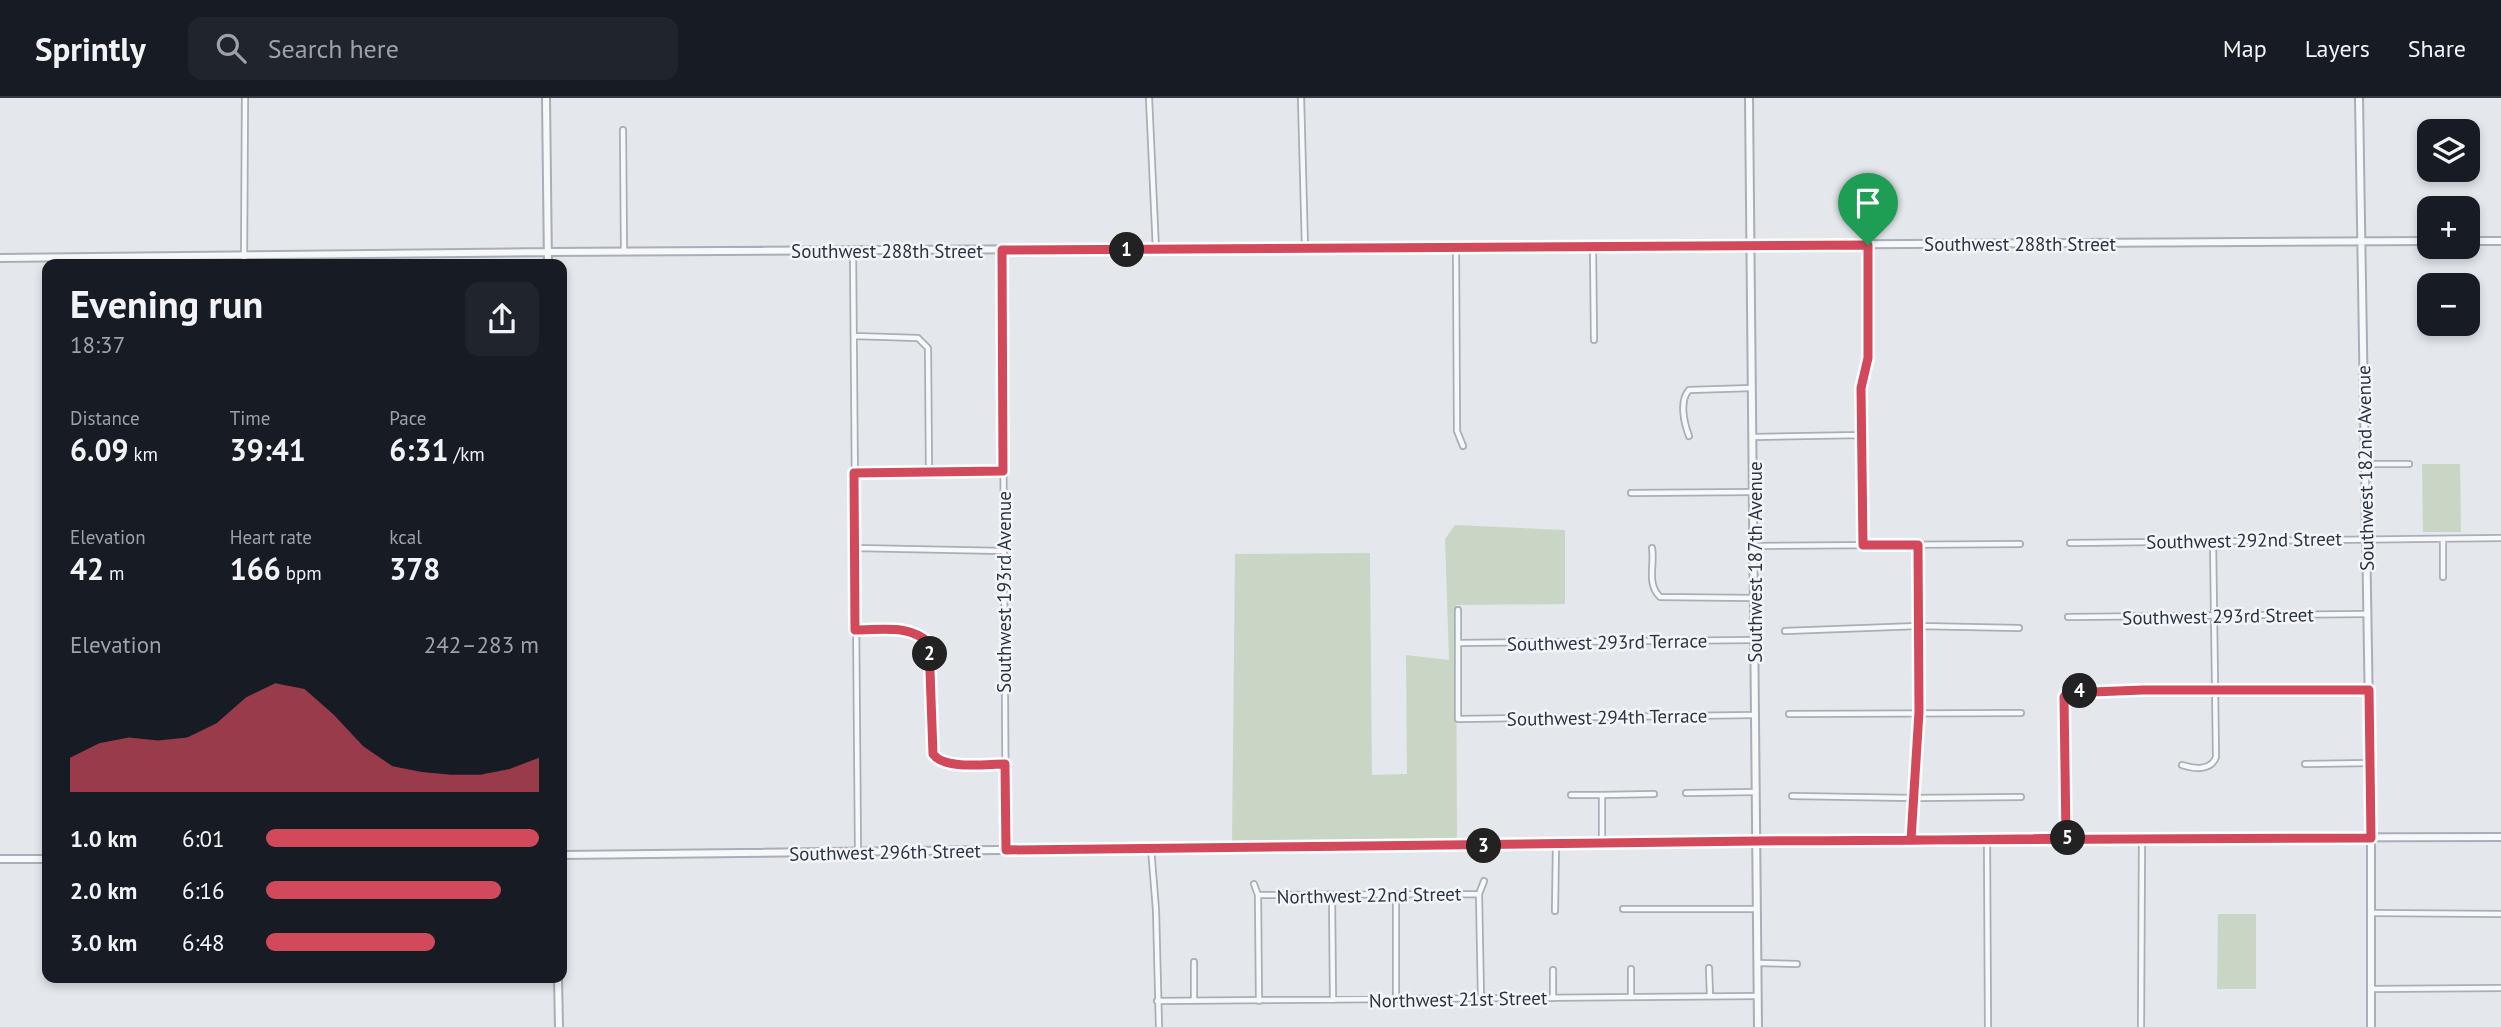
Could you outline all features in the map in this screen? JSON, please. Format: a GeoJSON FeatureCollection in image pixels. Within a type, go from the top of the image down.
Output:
{"type":"FeatureCollection","features":[{"type":"Feature","properties":{"kind":"street"},"geometry":{"type":"LineString","coordinates":[[244,256],[245,98]]}},
{"type":"Feature","properties":{"kind":"street"},"geometry":{"type":"LineString","coordinates":[[546,98],[548,259]]}},
{"type":"Feature","properties":{"kind":"street"},"geometry":{"type":"LineString","coordinates":[[1150,98],[1156,250]]}},
{"type":"Feature","properties":{"kind":"street"},"geometry":{"type":"LineString","coordinates":[[1301,98],[1306,249]]}},
{"type":"Feature","properties":{"kind":"street","name":"Southwest 187th Avenue"},"geometry":{"type":"LineString","coordinates":[[1749,98],[1758,1027]]}},
{"type":"Feature","properties":{"kind":"street","name":"Southwest 182nd Avenue"},"geometry":{"type":"LineString","coordinates":[[2359,98],[2372,913],[2371,1027]]}},
{"type":"Feature","properties":{"kind":"street"},"geometry":{"type":"LineString","coordinates":[[623,130],[624,252]]}},
{"type":"Feature","properties":{"kind":"street"},"geometry":{"type":"LineString","coordinates":[[2480,241],[2501,241]]}},
{"type":"Feature","properties":{"kind":"street","name":"Southwest 288th Street"},"geometry":{"type":"LineString","coordinates":[[0,258],[548,252],[2417,242]]}},
{"type":"Feature","properties":{"kind":"street"},"geometry":{"type":"LineString","coordinates":[[1863,545],[1861,388],[1869,343],[1868,245]]}},
{"type":"Feature","properties":{"kind":"street"},"geometry":{"type":"LineString","coordinates":[[1456,247],[1457,431],[1463,446]]}},
{"type":"Feature","properties":{"kind":"street"},"geometry":{"type":"LineString","coordinates":[[1593,247],[1594,340]]}},
{"type":"Feature","properties":{"kind":"street","name":"Southwest 193rd Avenue"},"geometry":{"type":"LineString","coordinates":[[1002,250],[1006,850]]}},
{"type":"Feature","properties":{"kind":"street"},"geometry":{"type":"LineString","coordinates":[[853,251],[858,852]]}},
{"type":"Feature","properties":{"kind":"street"},"geometry":{"type":"LineString","coordinates":[[854,336],[918,338],[928,348],[929,472]]}},
{"type":"Feature","properties":{"kind":"street"},"geometry":{"type":"LineString","coordinates":[[1689,436],[1684,423],[1684,399],[1689,390],[1753,388]]}},
{"type":"Feature","properties":{"kind":"street"},"geometry":{"type":"LineString","coordinates":[[1754,437],[1862,435]]}},
{"type":"Feature","properties":{"kind":"street"},"geometry":{"type":"LineString","coordinates":[[2365,464],[2409,464]]}},
{"type":"Feature","properties":{"kind":"street"},"geometry":{"type":"LineString","coordinates":[[854,473],[1003,471]]}},
{"type":"Feature","properties":{"kind":"street"},"geometry":{"type":"LineString","coordinates":[[1631,493],[1754,492]]}},
{"type":"Feature","properties":{"kind":"street","name":"Southwest 292nd Street"},"geometry":{"type":"LineString","coordinates":[[2070,543],[2501,538]]}},
{"type":"Feature","properties":{"kind":"street"},"geometry":{"type":"LineString","coordinates":[[2442,539],[2443,577]]}},
{"type":"Feature","properties":{"kind":"street"},"geometry":{"type":"LineString","coordinates":[[2182,765],[2207,767],[2214,762],[2216,751],[2213,540]]}},
{"type":"Feature","properties":{"kind":"street"},"geometry":{"type":"LineString","coordinates":[[1755,546],[2020,544]]}},
{"type":"Feature","properties":{"kind":"street"},"geometry":{"type":"LineString","coordinates":[[1918,545],[1919,712],[1911,840],[2501,837]]}},
{"type":"Feature","properties":{"kind":"street"},"geometry":{"type":"LineString","coordinates":[[855,548],[1004,551]]}},
{"type":"Feature","properties":{"kind":"street"},"geometry":{"type":"LineString","coordinates":[[1652,548],[1653,586],[1657,594],[1665,598],[1755,598]]}},
{"type":"Feature","properties":{"kind":"street"},"geometry":{"type":"LineString","coordinates":[[1458,610],[1458,643]]}},
{"type":"Feature","properties":{"kind":"street","name":"Southwest 293rd Street"},"geometry":{"type":"LineString","coordinates":[[2068,617],[2368,614]]}},
{"type":"Feature","properties":{"kind":"street"},"geometry":{"type":"LineString","coordinates":[[1785,631],[1918,626],[2020,628]]}},
{"type":"Feature","properties":{"kind":"street"},"geometry":{"type":"LineString","coordinates":[[855,630],[905,630],[919,634],[929,643],[932,749],[939,761],[948,764],[1005,764]]}},
{"type":"Feature","properties":{"kind":"street","name":"Southwest 293rd Terrace"},"geometry":{"type":"LineString","coordinates":[[1458,643],[1755,640]]}},
{"type":"Feature","properties":{"kind":"street","name":"Southwest 294th Terrace"},"geometry":{"type":"LineString","coordinates":[[1458,643],[1458,719],[1756,715]]}},
{"type":"Feature","properties":{"kind":"street"},"geometry":{"type":"LineString","coordinates":[[2066,838],[2064,697],[2067,693],[2216,689],[2369,690]]}},
{"type":"Feature","properties":{"kind":"street"},"geometry":{"type":"LineString","coordinates":[[1789,713],[2021,713]]}},
{"type":"Feature","properties":{"kind":"street"},"geometry":{"type":"LineString","coordinates":[[2305,764],[2370,762]]}},
{"type":"Feature","properties":{"kind":"street"},"geometry":{"type":"LineString","coordinates":[[1686,793],[1757,792]]}},
{"type":"Feature","properties":{"kind":"street"},"geometry":{"type":"LineString","coordinates":[[1571,795],[1654,794]]}},
{"type":"Feature","properties":{"kind":"street"},"geometry":{"type":"LineString","coordinates":[[1602,795],[1602,844]]}},
{"type":"Feature","properties":{"kind":"street"},"geometry":{"type":"LineString","coordinates":[[1792,796],[2021,797]]}},
{"type":"Feature","properties":{"kind":"street"},"geometry":{"type":"LineString","coordinates":[[2141,1027],[2142,838]]}},
{"type":"Feature","properties":{"kind":"street"},"geometry":{"type":"LineString","coordinates":[[1987,839],[1988,1027]]}},
{"type":"Feature","properties":{"kind":"street","name":"Southwest 296th Street"},"geometry":{"type":"LineString","coordinates":[[567,855],[1911,840]]}},
{"type":"Feature","properties":{"kind":"street"},"geometry":{"type":"LineString","coordinates":[[1555,911],[1556,845]]}},
{"type":"Feature","properties":{"kind":"street"},"geometry":{"type":"LineString","coordinates":[[1151,848],[1156,910],[1159,1027]]}},
{"type":"Feature","properties":{"kind":"street"},"geometry":{"type":"LineString","coordinates":[[0,859],[42,859]]}},
{"type":"Feature","properties":{"kind":"street"},"geometry":{"type":"LineString","coordinates":[[1481,998],[1479,894],[1484,881]]}},
{"type":"Feature","properties":{"kind":"street"},"geometry":{"type":"LineString","coordinates":[[1254,884],[1258,895],[1259,1000]]}},
{"type":"Feature","properties":{"kind":"street","name":"Northwest 22nd Street"},"geometry":{"type":"LineString","coordinates":[[1258,895],[1479,894]]}},
{"type":"Feature","properties":{"kind":"street"},"geometry":{"type":"LineString","coordinates":[[1332,895],[1333,1000]]}},
{"type":"Feature","properties":{"kind":"street"},"geometry":{"type":"LineString","coordinates":[[1396,895],[1396,999]]}},
{"type":"Feature","properties":{"kind":"street"},"geometry":{"type":"LineString","coordinates":[[1623,909],[1758,909]]}},
{"type":"Feature","properties":{"kind":"street"},"geometry":{"type":"LineString","coordinates":[[2372,913],[2501,914]]}},
{"type":"Feature","properties":{"kind":"street"},"geometry":{"type":"LineString","coordinates":[[1194,962],[1194,1001]]}},
{"type":"Feature","properties":{"kind":"street"},"geometry":{"type":"LineString","coordinates":[[1758,963],[1797,964]]}},
{"type":"Feature","properties":{"kind":"street"},"geometry":{"type":"LineString","coordinates":[[1709,968],[1710,996]]}},
{"type":"Feature","properties":{"kind":"street"},"geometry":{"type":"LineString","coordinates":[[1631,969],[1631,997]]}},
{"type":"Feature","properties":{"kind":"street"},"geometry":{"type":"LineString","coordinates":[[1553,970],[1553,998]]}},
{"type":"Feature","properties":{"kind":"street"},"geometry":{"type":"LineString","coordinates":[[558,983],[559,1027]]}},
{"type":"Feature","properties":{"kind":"street"},"geometry":{"type":"LineString","coordinates":[[2371,989],[2501,988]]}},
{"type":"Feature","properties":{"kind":"street","name":"Northwest 21st Street"},"geometry":{"type":"LineString","coordinates":[[1157,1001],[1758,996]]}},
{"type":"Feature","properties":{"kind":"green space"},"geometry":{"type":"Polygon","coordinates":[[[2422,464],[2460,464],[2461,532],[2423,532],[2422,464]]]}},
{"type":"Feature","properties":{"kind":"green space"},"geometry":{"type":"Polygon","coordinates":[[[1455,525],[1565,530],[1565,604],[1456,605],[1457,841],[1232,844],[1235,554],[1370,553],[1372,775],[1407,774],[1406,655],[1449,660],[1445,539],[1455,525]]]}},
{"type":"Feature","properties":{"kind":"green space"},"geometry":{"type":"Polygon","coordinates":[[[2218,914],[2256,914],[2256,989],[2217,989],[2218,914]]]}},
{"type":"Feature","properties":{"kind":"route"},"geometry":{"type":"LineString","coordinates":[[1868,245],[1002,250],[1003,471],[854,473],[855,630],[905,630],[919,634],[929,643],[933,754],[939,761],[948,764],[1005,764],[1006,850],[1556,845],[2066,838],[2064,697],[2067,693],[2216,689],[2369,690],[2371,838],[2066,838],[1911,840],[1919,712],[1918,545],[1863,545],[1861,388],[1869,343],[1868,245]]}}]}
